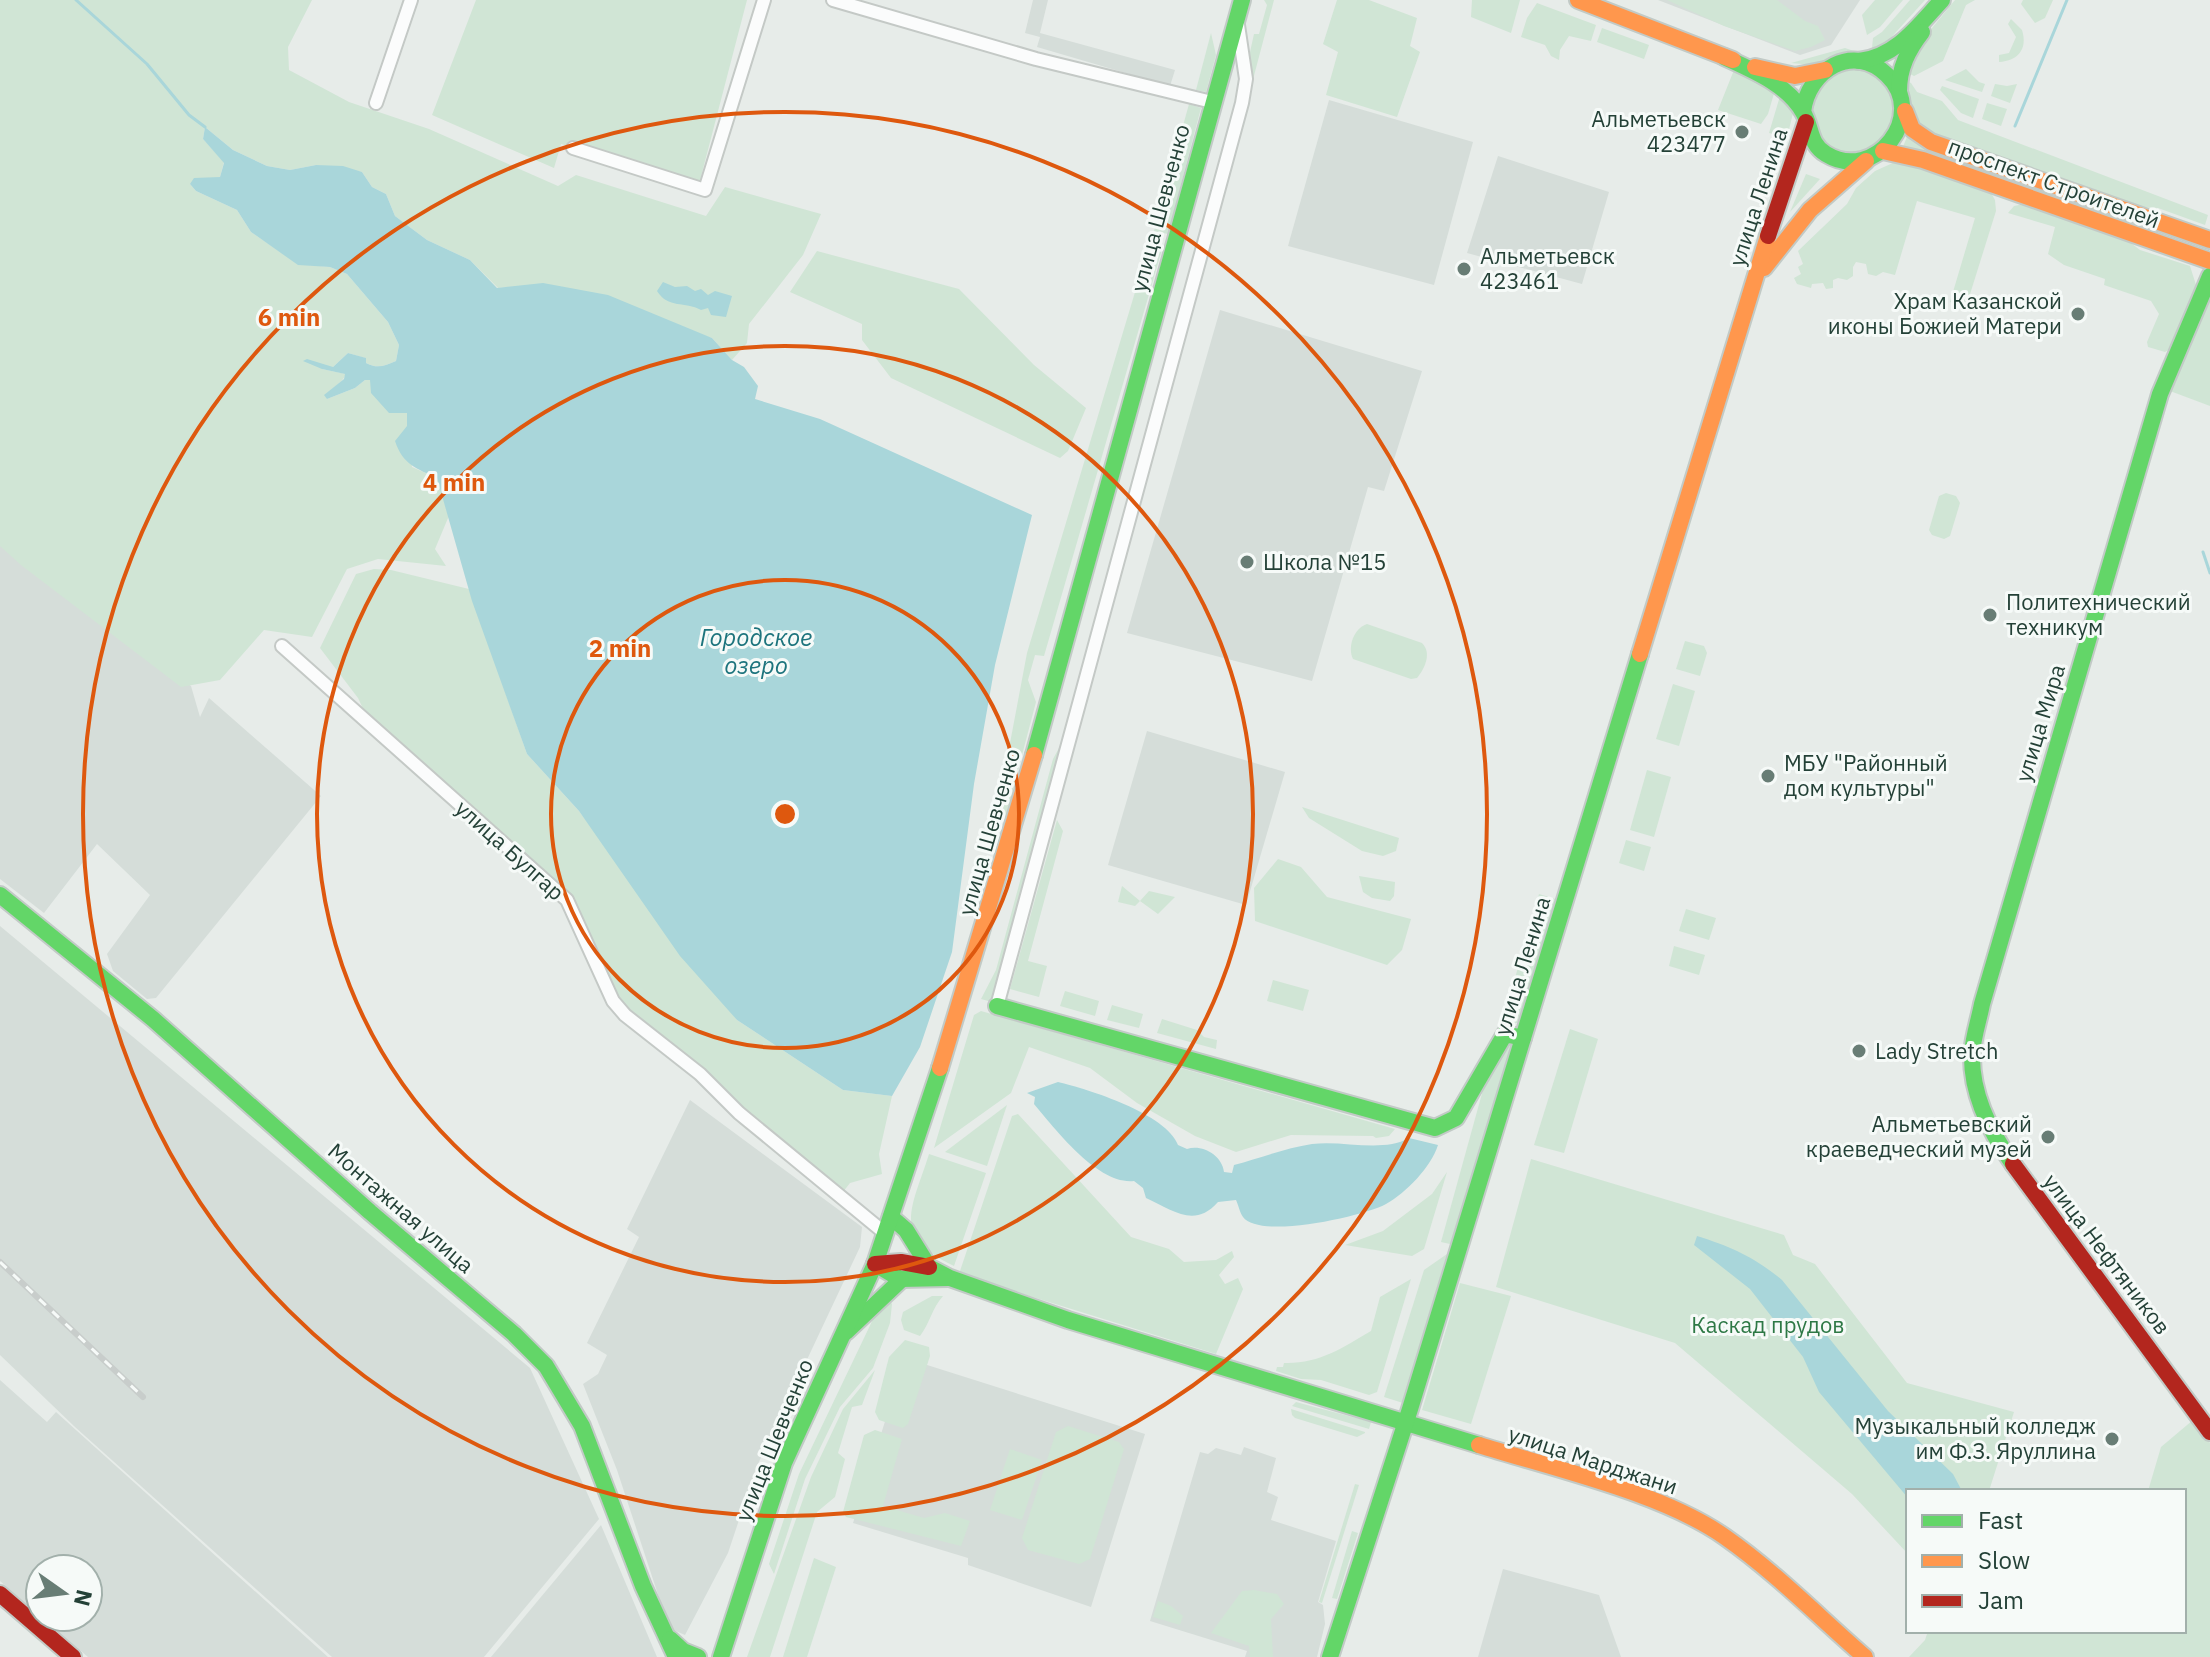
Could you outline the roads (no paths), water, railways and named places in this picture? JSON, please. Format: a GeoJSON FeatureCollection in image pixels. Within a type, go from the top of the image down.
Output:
{"type":"FeatureCollection","features":[{"type":"Feature","properties":{"kind":"street"},"geometry":{"type":"LineString","coordinates":[[376,103],[411,0]]}},
{"type":"Feature","properties":{"kind":"street"},"geometry":{"type":"LineString","coordinates":[[573,148],[705,190],[764,0]]}},
{"type":"Feature","properties":{"kind":"street"},"geometry":{"type":"LineString","coordinates":[[833,0],[1036,59],[1212,102]]}},
{"type":"Feature","properties":{"kind":"street","name":"улица Шевченко"},"geometry":{"type":"LineString","coordinates":[[721,1657],[775,1486],[886,1234],[963,997],[1013,831],[1242,0]]}},
{"type":"Feature","properties":{"kind":"street"},"geometry":{"type":"LineString","coordinates":[[1578,0],[1755,72],[1780,88],[1804,117],[1814,143],[1824,152],[1837,159],[1854,161],[1876,155],[1894,139],[1901,123],[1901,66],[1944,0]]}},
{"type":"Feature","properties":{"kind":"street"},"geometry":{"type":"LineString","coordinates":[[1804,117],[1806,94],[1814,79],[1839,63],[1866,62],[1892,50],[1944,0]]}},
{"type":"Feature","properties":{"kind":"street"},"geometry":{"type":"LineString","coordinates":[[1237,18],[1246,79],[1242,103],[997,1006],[1435,1128],[1456,1118],[1505,1034],[1523,1038]]}},
{"type":"Feature","properties":{"kind":"street"},"geometry":{"type":"LineString","coordinates":[[1724,57],[1785,75],[1825,70]]}},
{"type":"Feature","properties":{"kind":"street"},"geometry":{"type":"LineString","coordinates":[[1857,61],[1886,74],[1900,98]]}},
{"type":"Feature","properties":{"kind":"street","name":"проспект Строителей"},"geometry":{"type":"LineString","coordinates":[[1900,98],[1912,129],[1931,142],[2210,240]]}},
{"type":"Feature","properties":{"kind":"street","name":"улица Ленина"},"geometry":{"type":"LineString","coordinates":[[1330,1657],[1405,1424],[1804,117]]}},
{"type":"Feature","properties":{"kind":"street","name":"проспект Строителей"},"geometry":{"type":"LineString","coordinates":[[1876,155],[1923,160],[2210,261]]}},
{"type":"Feature","properties":{"kind":"street","name":"улица Ленина"},"geometry":{"type":"LineString","coordinates":[[1752,286],[1785,237],[1835,184],[1876,155]]}},
{"type":"Feature","properties":{"kind":"street"},"geometry":{"type":"LineString","coordinates":[[2135,236],[2142,216]]}},
{"type":"Feature","properties":{"kind":"street","name":"улица Мира"},"geometry":{"type":"LineString","coordinates":[[1982,1004],[2160,394],[2210,276]]}},
{"type":"Feature","properties":{"kind":"street","name":"улица Булгар"},"geometry":{"type":"LineString","coordinates":[[282,646],[567,900],[613,1001],[625,1015],[700,1074],[739,1113],[886,1234]]}},
{"type":"Feature","properties":{"kind":"street","name":"Монтажная улица"},"geometry":{"type":"LineString","coordinates":[[0,895],[153,1019],[370,1212],[514,1334],[546,1366],[582,1426],[643,1586],[676,1657]]}},
{"type":"Feature","properties":{"kind":"street","name":"улица Нефтяников"},"geometry":{"type":"LineString","coordinates":[[1982,1004],[1972,1051],[1973,1070],[1984,1115],[1995,1139],[2210,1432]]}},
{"type":"Feature","properties":{"kind":"street"},"geometry":{"type":"LineString","coordinates":[[891,1217],[906,1230],[929,1267]]}},
{"type":"Feature","properties":{"kind":"street"},"geometry":{"type":"LineString","coordinates":[[875,1264],[901,1262],[929,1267],[950,1278]]}},
{"type":"Feature","properties":{"kind":"street"},"geometry":{"type":"LineString","coordinates":[[875,1264],[887,1276],[901,1280],[950,1278]]}},
{"type":"Feature","properties":{"kind":"street","name":"улица Марджани"},"geometry":{"type":"LineString","coordinates":[[950,1278],[1068,1320],[1628,1492],[1683,1513],[1724,1536],[1865,1657]]}},
{"type":"Feature","properties":{"kind":"street"},"geometry":{"type":"LineString","coordinates":[[842,1336],[901,1280]]}},
{"type":"Feature","properties":{"kind":"street"},"geometry":{"type":"LineString","coordinates":[[0,1594],[73,1657]]}},
{"type":"Feature","properties":{"kind":"street"},"geometry":{"type":"LineString","coordinates":[[666,1636],[683,1651],[698,1657]]}},
{"type":"Feature","properties":{"kind":"water","name":"Городское озеро"},"geometry":{"type":"Polygon","coordinates":[[[205,127],[233,150],[267,166],[290,170],[316,165],[343,166],[362,172],[372,187],[386,194],[395,216],[427,240],[470,260],[497,288],[543,283],[608,295],[712,338],[732,360],[744,367],[758,386],[755,399],[820,419],[1032,515],[995,665],[974,784],[952,952],[920,1047],[892,1096],[843,1090],[737,1020],[680,956],[579,811],[527,754],[472,601],[437,478],[406,461],[395,441],[407,426],[407,413],[389,413],[371,393],[370,380],[327,399],[324,395],[344,379],[345,374],[303,361],[307,359],[333,367],[348,353],[366,358],[366,363],[374,366],[396,361],[399,345],[388,322],[347,274],[330,267],[298,265],[251,232],[237,210],[196,191],[190,184],[194,178],[220,177],[224,163],[203,139],[205,127]]]}},
{"type":"Feature","properties":{"kind":"water"},"geometry":{"type":"Polygon","coordinates":[[[663,282],[675,287],[687,286],[695,291],[701,289],[708,295],[715,291],[732,296],[726,317],[711,315],[708,308],[701,310],[666,300],[657,291],[663,282]]]}},
{"type":"Feature","properties":{"kind":"water"},"geometry":{"type":"Polygon","coordinates":[[[1058,1082],[1088,1090],[1143,1113],[1159,1123],[1178,1145],[1210,1152],[1224,1172],[1232,1173],[1234,1165],[1312,1144],[1387,1145],[1409,1138],[1438,1145],[1424,1170],[1402,1193],[1386,1204],[1357,1214],[1313,1224],[1269,1226],[1253,1224],[1243,1217],[1236,1200],[1218,1202],[1200,1214],[1183,1215],[1146,1198],[1143,1188],[1134,1181],[1120,1180],[1106,1174],[1066,1141],[1034,1104],[1035,1097],[1027,1093],[1058,1082]]]}},
{"type":"Feature","properties":{"kind":"water"},"geometry":{"type":"Polygon","coordinates":[[[1697,1236],[1721,1244],[1762,1265],[1782,1280],[1888,1411],[1953,1474],[1961,1489],[1906,1489],[1906,1496],[1819,1392],[1803,1357],[1750,1289],[1694,1245],[1697,1236]]]}},
{"type":"Feature","properties":{"kind":"waterway"},"geometry":{"type":"LineString","coordinates":[[76,0],[147,64],[189,115],[205,127]]}},
{"type":"Feature","properties":{"kind":"waterway"},"geometry":{"type":"LineString","coordinates":[[2015,126],[2067,0]]}},
{"type":"Feature","properties":{"kind":"waterway"},"geometry":{"type":"LineString","coordinates":[[2203,552],[2210,573]]}},
{"type":"Feature","properties":{"kind":"railway"},"geometry":{"type":"LineString","coordinates":[[0,1262],[143,1397]]}},
{"type":"Feature","properties":{"kind":"place","name":"Альметьевск 423477"},"geometry":{"type":"Point","coordinates":[1742,132]}},
{"type":"Feature","properties":{"kind":"place","name":"Альметьевск 423461"},"geometry":{"type":"Point","coordinates":[1464,269]}},
{"type":"Feature","properties":{"kind":"place","name":"Храм Казанской иконы Божией Матери"},"geometry":{"type":"Point","coordinates":[2078,314]}},
{"type":"Feature","properties":{"kind":"place","name":"Школа №15"},"geometry":{"type":"Point","coordinates":[1247,562]}},
{"type":"Feature","properties":{"kind":"place","name":"Политехнический техникум"},"geometry":{"type":"Point","coordinates":[1990,615]}},
{"type":"Feature","properties":{"kind":"place","name":"МБУ \"Районный дом культуры\""},"geometry":{"type":"Point","coordinates":[1768,776]}},
{"type":"Feature","properties":{"kind":"place","name":"Lady Stretch"},"geometry":{"type":"Point","coordinates":[1859,1051]}},
{"type":"Feature","properties":{"kind":"place","name":"Альметьевский краеведческий музей"},"geometry":{"type":"Point","coordinates":[2048,1137]}},
{"type":"Feature","properties":{"kind":"place","name":"Музыкальный колледж им Ф.З. Яруллина"},"geometry":{"type":"Point","coordinates":[2112,1439]}},
{"type":"Feature","properties":{"kind":"park label","name":"Каскад прудов"},"geometry":{"type":"Point","coordinates":[1768,1325]}}]}
